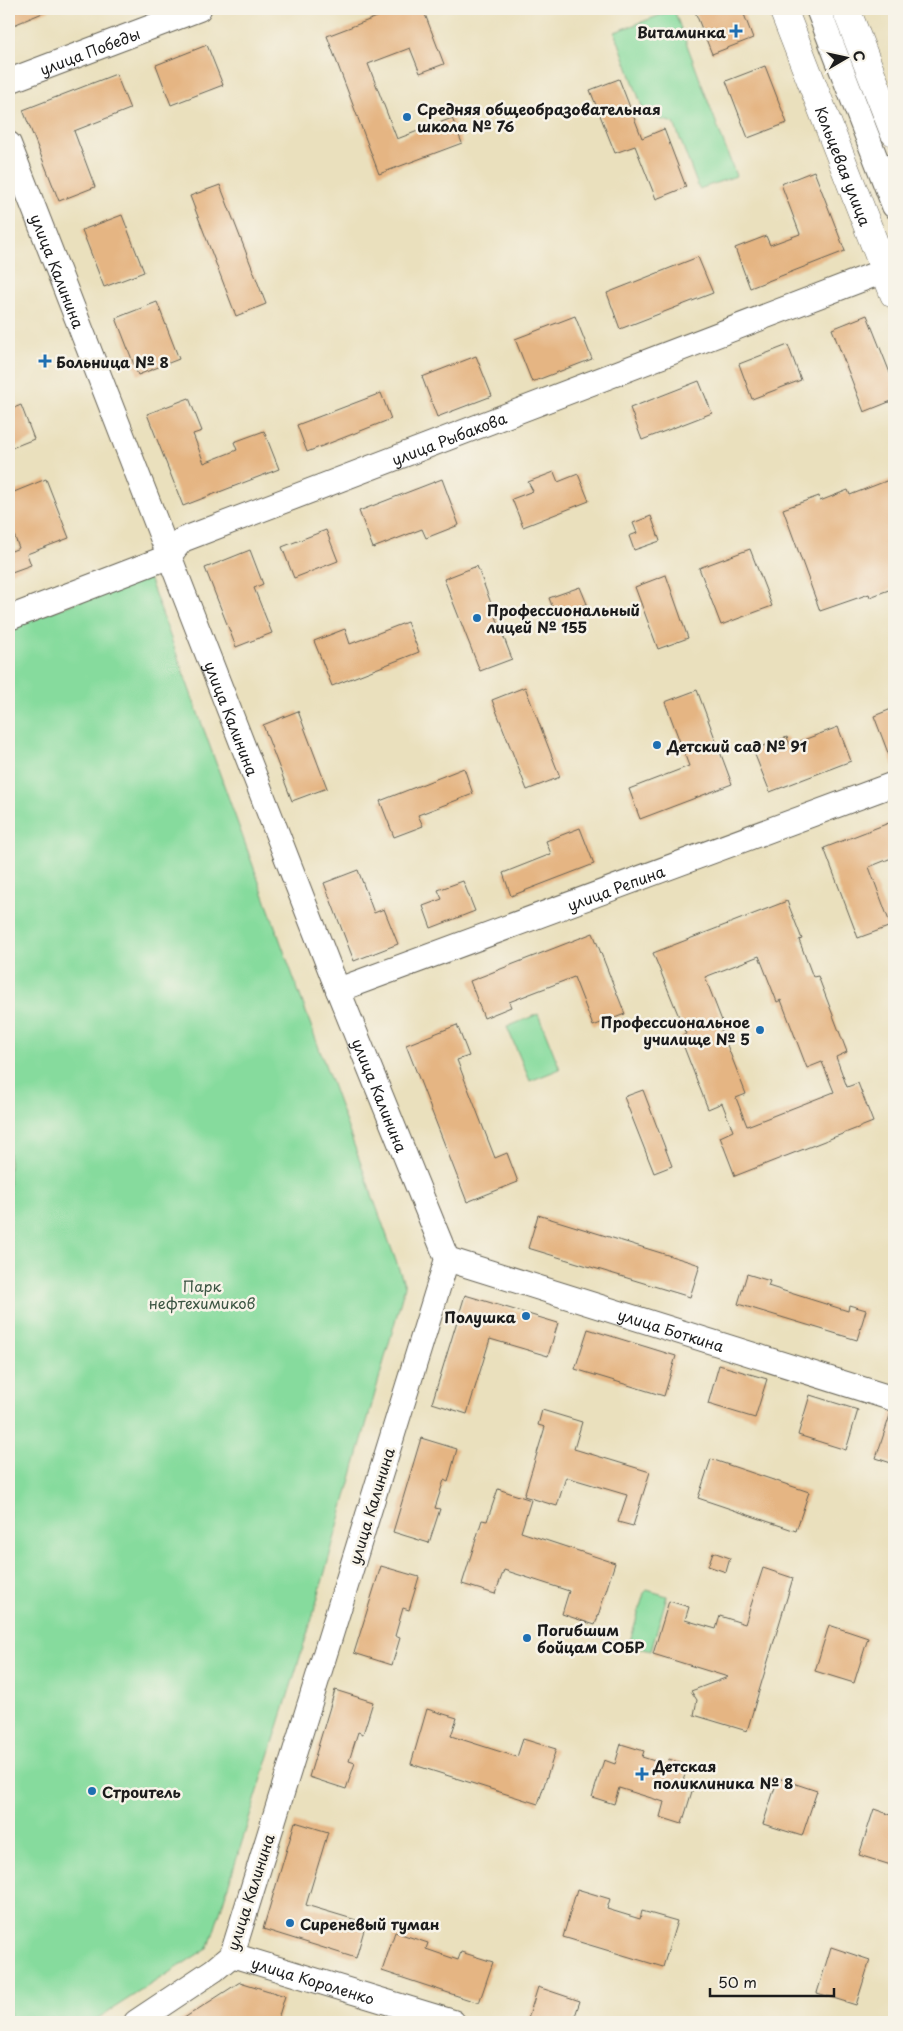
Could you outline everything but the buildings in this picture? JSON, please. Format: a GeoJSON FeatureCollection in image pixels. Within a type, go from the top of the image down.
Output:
{"type":"FeatureCollection","features":[{"type":"Feature","properties":{"kind":"main road","name":"Кольцевая улица"},"geometry":{"type":"LineString","coordinates":[[783,9],[891,277]]}},
{"type":"Feature","properties":{"kind":"main road"},"geometry":{"type":"LineString","coordinates":[[846,9],[894,132]]}},
{"type":"Feature","properties":{"kind":"street","name":"улица Победы"},"geometry":{"type":"LineString","coordinates":[[9,81],[199,9]]}},
{"type":"Feature","properties":{"kind":"street"},"geometry":{"type":"LineString","coordinates":[[818,9],[894,206]]}},
{"type":"Feature","properties":{"kind":"street","name":"улица Калинина"},"geometry":{"type":"LineString","coordinates":[[9,144],[168,557],[338,990],[447,1260],[232,1955],[214,1970],[136,2022]]}},
{"type":"Feature","properties":{"kind":"street","name":"улица Рыбакова"},"geometry":{"type":"LineString","coordinates":[[9,618],[168,557],[182,540],[891,277]]}},
{"type":"Feature","properties":{"kind":"street","name":"улица Репина"},"geometry":{"type":"LineString","coordinates":[[338,990],[894,784]]}},
{"type":"Feature","properties":{"kind":"street","name":"улица Боткина"},"geometry":{"type":"LineString","coordinates":[[447,1260],[894,1399]]}},
{"type":"Feature","properties":{"kind":"street","name":"улица Короленко"},"geometry":{"type":"LineString","coordinates":[[232,1955],[453,2022]]}},
{"type":"Feature","properties":{"kind":"green space"},"geometry":{"type":"Polygon","coordinates":[[[674,10],[736,176],[699,189],[674,123],[645,115],[615,32],[674,10]]]}},
{"type":"Feature","properties":{"kind":"green space","name":"Парк нефтехимиков"},"geometry":{"type":"Polygon","coordinates":[[[148,575],[405,1286],[311,1622],[209,1947],[92,2022],[9,2022],[9,628],[148,575]]]}},
{"type":"Feature","properties":{"kind":"green space"},"geometry":{"type":"Polygon","coordinates":[[[538,1014],[560,1069],[530,1081],[507,1027],[538,1014]]]}},
{"type":"Feature","properties":{"kind":"green space"},"geometry":{"type":"Polygon","coordinates":[[[647,1590],[667,1596],[651,1651],[632,1646],[630,1641],[644,1593],[647,1590]]]}},
{"type":"Feature","properties":{"kind":"place","name":"Витаминка"},"geometry":{"type":"Point","coordinates":[736,31]}},
{"type":"Feature","properties":{"kind":"place","name":"Средняя общеобразовательная школа № 76"},"geometry":{"type":"Point","coordinates":[407,117]}},
{"type":"Feature","properties":{"kind":"place","name":"Больница № 8"},"geometry":{"type":"Point","coordinates":[45,361]}},
{"type":"Feature","properties":{"kind":"place","name":"Профессиональный лицей № 155"},"geometry":{"type":"Point","coordinates":[477,618]}},
{"type":"Feature","properties":{"kind":"place","name":"Детский сад № 91"},"geometry":{"type":"Point","coordinates":[657,745]}},
{"type":"Feature","properties":{"kind":"place","name":"Профессиональное училище № 5"},"geometry":{"type":"Point","coordinates":[760,1030]}},
{"type":"Feature","properties":{"kind":"place","name":"Полушка"},"geometry":{"type":"Point","coordinates":[526,1316]}},
{"type":"Feature","properties":{"kind":"place","name":"Погибшим бойцам СОБР"},"geometry":{"type":"Point","coordinates":[527,1638]}},
{"type":"Feature","properties":{"kind":"place","name":"Детская поликлиника № 8"},"geometry":{"type":"Point","coordinates":[642,1774]}},
{"type":"Feature","properties":{"kind":"place","name":"Строитель"},"geometry":{"type":"Point","coordinates":[92,1791]}},
{"type":"Feature","properties":{"kind":"place","name":"Сиреневый туман"},"geometry":{"type":"Point","coordinates":[290,1923]}}]}
